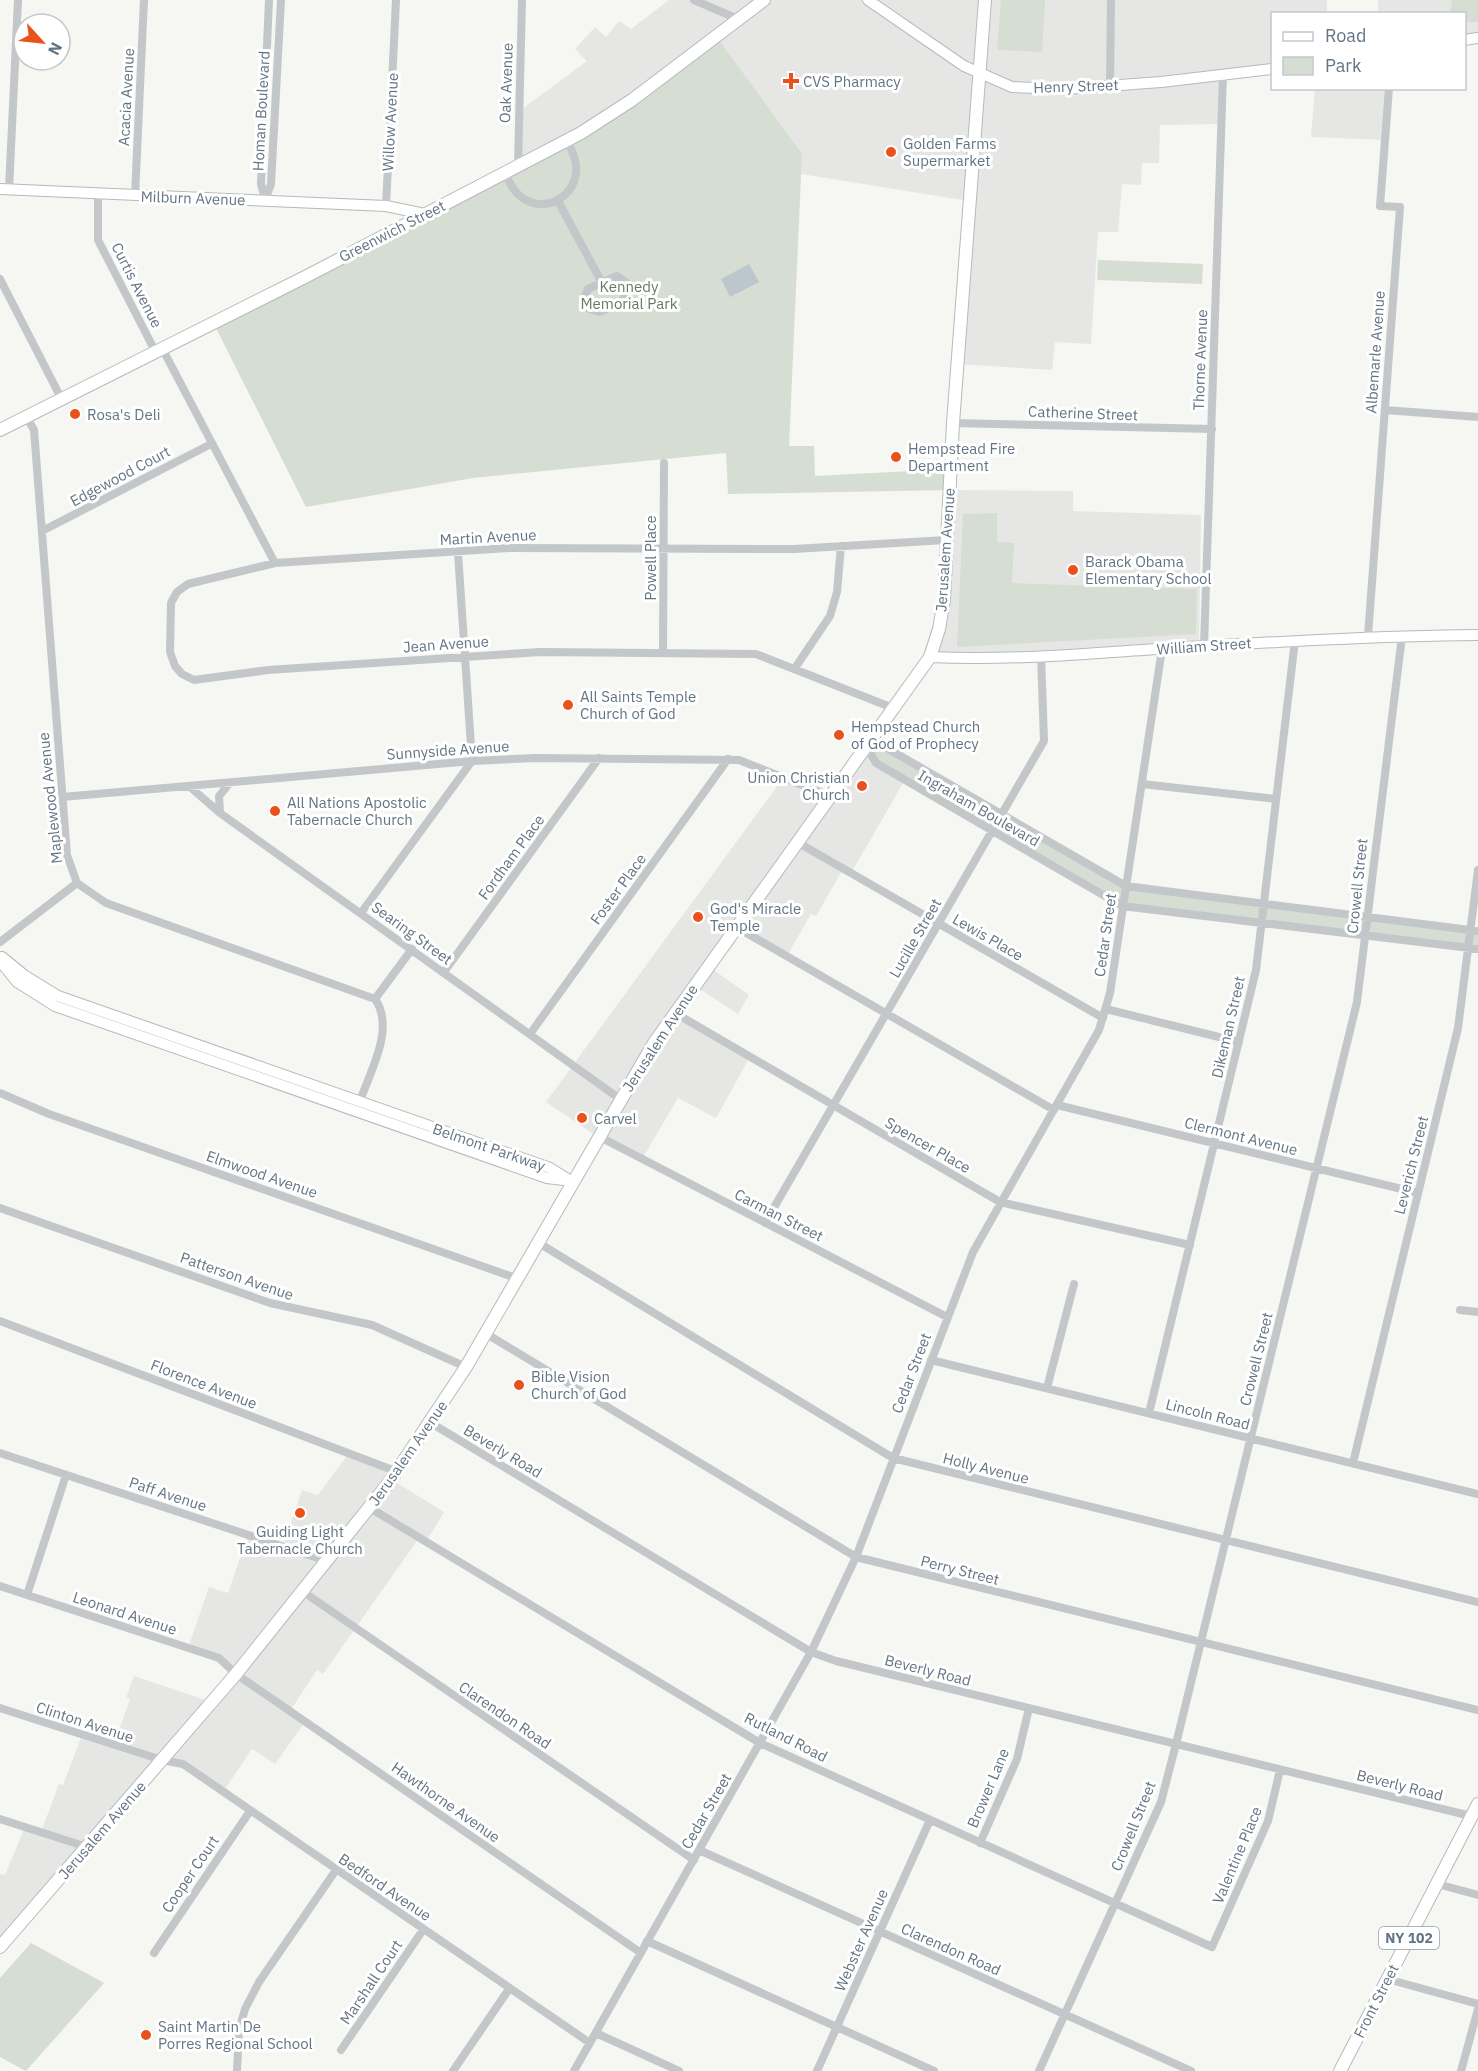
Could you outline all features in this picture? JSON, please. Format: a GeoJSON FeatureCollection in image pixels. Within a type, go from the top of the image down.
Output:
{"type":"FeatureCollection","features":[{"type":"Feature","properties":{"kind":"main road","name":"Greenwich Street"},"geometry":{"type":"LineString","coordinates":[[0,430],[567,140],[632,100],[764,0]]}},
{"type":"Feature","properties":{"kind":"main road","name":"Jerusalem Avenue"},"geometry":{"type":"LineString","coordinates":[[0,1947],[236,1674],[398,1472],[466,1367],[598,1136],[675,1013],[930,657],[939,629],[944,600],[953,423],[985,0]]}},
{"type":"Feature","properties":{"kind":"main road","name":"Front Street"},"geometry":{"type":"LineString","coordinates":[[1340,2071],[1478,1804]]}},
{"type":"Feature","properties":{"kind":"street"},"geometry":{"type":"LineString","coordinates":[[4,189],[18,0]]}},
{"type":"Feature","properties":{"kind":"street","name":"Acacia Avenue"},"geometry":{"type":"LineString","coordinates":[[135,196],[144,0]]}},
{"type":"Feature","properties":{"kind":"street","name":"Homan Boulevard"},"geometry":{"type":"LineString","coordinates":[[265,201],[261,184],[269,0]]}},
{"type":"Feature","properties":{"kind":"street","name":"Homan Boulevard"},"geometry":{"type":"LineString","coordinates":[[265,201],[271,184],[281,0]]}},
{"type":"Feature","properties":{"kind":"street","name":"Willow Avenue"},"geometry":{"type":"LineString","coordinates":[[386,206],[396,0]]}},
{"type":"Feature","properties":{"kind":"street","name":"Oak Avenue"},"geometry":{"type":"LineString","coordinates":[[518,166],[522,0]]}},
{"type":"Feature","properties":{"kind":"street"},"geometry":{"type":"LineString","coordinates":[[694,0],[738,19]]}},
{"type":"Feature","properties":{"kind":"street","name":"Henry Street"},"geometry":{"type":"LineString","coordinates":[[868,0],[946,55],[978,73],[1012,87],[1065,89],[1110,86],[1271,69]]}},
{"type":"Feature","properties":{"kind":"street"},"geometry":{"type":"LineString","coordinates":[[1110,86],[1111,0]]}},
{"type":"Feature","properties":{"kind":"street","name":"Thorne Avenue"},"geometry":{"type":"LineString","coordinates":[[1204,646],[1223,75]]}},
{"type":"Feature","properties":{"kind":"street","name":"Albemarle Avenue"},"geometry":{"type":"LineString","coordinates":[[1368,636],[1400,207],[1380,206],[1389,90]]}},
{"type":"Feature","properties":{"kind":"street"},"geometry":{"type":"LineString","coordinates":[[504,173],[517,194],[525,200],[536,204],[558,201],[566,195],[576,176],[576,165],[567,140]]}},
{"type":"Feature","properties":{"kind":"street","name":"Milburn Avenue"},"geometry":{"type":"LineString","coordinates":[[4,189],[386,206]]}},
{"type":"Feature","properties":{"kind":"street","name":"Curtis Avenue"},"geometry":{"type":"LineString","coordinates":[[98,194],[98,240],[158,349]]}},
{"type":"Feature","properties":{"kind":"street"},"geometry":{"type":"LineString","coordinates":[[558,201],[601,281]]}},
{"type":"Feature","properties":{"kind":"street"},"geometry":{"type":"LineString","coordinates":[[386,206],[425,214]]}},
{"type":"Feature","properties":{"kind":"street"},"geometry":{"type":"LineString","coordinates":[[613,276],[621,277],[627,283],[629,291],[622,302],[595,312],[585,304],[584,296],[588,288],[601,281],[613,276]]}},
{"type":"Feature","properties":{"kind":"street"},"geometry":{"type":"LineString","coordinates":[[0,279],[61,398]]}},
{"type":"Feature","properties":{"kind":"street"},"geometry":{"type":"LineString","coordinates":[[158,349],[275,563]]}},
{"type":"Feature","properties":{"kind":"street"},"geometry":{"type":"LineString","coordinates":[[1385,410],[1478,417]]}},
{"type":"Feature","properties":{"kind":"street","name":"Maplewood Avenue"},"geometry":{"type":"LineString","coordinates":[[26,416],[34,430],[67,855],[77,883]]}},
{"type":"Feature","properties":{"kind":"street","name":"Catherine Street"},"geometry":{"type":"LineString","coordinates":[[953,423],[1212,429]]}},
{"type":"Feature","properties":{"kind":"street","name":"Edgewood Court"},"geometry":{"type":"LineString","coordinates":[[42,531],[211,444]]}},
{"type":"Feature","properties":{"kind":"street","name":"Powell Place"},"geometry":{"type":"LineString","coordinates":[[663,653],[664,464]]}},
{"type":"Feature","properties":{"kind":"street","name":"Martin Avenue"},"geometry":{"type":"LineString","coordinates":[[275,563],[538,547],[761,550],[946,540]]}},
{"type":"Feature","properties":{"kind":"street"},"geometry":{"type":"LineString","coordinates":[[795,668],[830,616],[837,592],[841,546]]}},
{"type":"Feature","properties":{"kind":"street"},"geometry":{"type":"LineString","coordinates":[[361,913],[472,761],[458,553]]}},
{"type":"Feature","properties":{"kind":"street","name":"Jean Avenue"},"geometry":{"type":"LineString","coordinates":[[275,563],[199,580],[177,592],[170,611],[170,652],[175,666],[182,674],[204,680],[268,670],[540,652],[756,654],[893,708]]}},
{"type":"Feature","properties":{"kind":"street","name":"William Street"},"geometry":{"type":"LineString","coordinates":[[930,657],[963,659],[1368,636],[1478,635]]}},
{"type":"Feature","properties":{"kind":"street","name":"Crowell Street"},"geometry":{"type":"LineString","coordinates":[[1041,2067],[1161,1802],[1176,1744],[1357,1002],[1365,918],[1402,636]]}},
{"type":"Feature","properties":{"kind":"street","name":"Dikeman Street"},"geometry":{"type":"LineString","coordinates":[[1149,1413],[1256,970],[1295,640]]}},
{"type":"Feature","properties":{"kind":"street","name":"Cedar Street"},"geometry":{"type":"LineString","coordinates":[[574,2071],[811,1652],[856,1557],[973,1252],[1099,1030],[1106,1009],[1162,649]]}},
{"type":"Feature","properties":{"kind":"street","name":"Lucille Street"},"geometry":{"type":"LineString","coordinates":[[765,1223],[1044,741],[1041,655]]}},
{"type":"Feature","properties":{"kind":"street","name":"Ingraham Boulevard"},"geometry":{"type":"LineString","coordinates":[[866,746],[885,747],[1126,886],[1474,931]]}},
{"type":"Feature","properties":{"kind":"street","name":"Ingraham Boulevard"},"geometry":{"type":"LineString","coordinates":[[866,746],[876,763],[1122,906],[1478,949]]}},
{"type":"Feature","properties":{"kind":"street","name":"Sunnyside Avenue"},"geometry":{"type":"LineString","coordinates":[[62,797],[472,761],[599,758],[728,759],[746,762],[830,796]]}},
{"type":"Feature","properties":{"kind":"street","name":"Fordham Place"},"geometry":{"type":"LineString","coordinates":[[444,972],[599,758]]}},
{"type":"Feature","properties":{"kind":"street","name":"Foster Place"},"geometry":{"type":"LineString","coordinates":[[530,1034],[728,759]]}},
{"type":"Feature","properties":{"kind":"street"},"geometry":{"type":"LineString","coordinates":[[220,813],[219,796],[230,783]]}},
{"type":"Feature","properties":{"kind":"street"},"geometry":{"type":"LineString","coordinates":[[1142,784],[1276,800]]}},
{"type":"Feature","properties":{"kind":"street","name":"Searing Street"},"geometry":{"type":"LineString","coordinates":[[189,786],[220,813],[620,1099]]}},
{"type":"Feature","properties":{"kind":"street","name":"Lewis Place"},"geometry":{"type":"LineString","coordinates":[[797,842],[1103,1018]]}},
{"type":"Feature","properties":{"kind":"street","name":"Leverich Street"},"geometry":{"type":"LineString","coordinates":[[1353,1463],[1458,1028],[1469,948],[1474,931],[1478,870]]}},
{"type":"Feature","properties":{"kind":"street"},"geometry":{"type":"LineString","coordinates":[[0,942],[77,883],[106,903],[375,999],[383,1014],[383,1032],[358,1106]]}},
{"type":"Feature","properties":{"kind":"street","name":"Clermont Avenue"},"geometry":{"type":"LineString","coordinates":[[736,927],[886,1015],[1055,1107],[1418,1193]]}},
{"type":"Feature","properties":{"kind":"street"},"geometry":{"type":"LineString","coordinates":[[375,999],[412,949]]}},
{"type":"Feature","properties":{"kind":"street","name":"Belmont Parkway"},"geometry":{"type":"LineString","coordinates":[[0,955],[24,975],[58,996],[104,1017],[467,1144],[550,1168],[572,1181]]}},
{"type":"Feature","properties":{"kind":"street","name":"Belmont Parkway"},"geometry":{"type":"LineString","coordinates":[[0,961],[17,982],[55,1006],[104,1017]]}},
{"type":"Feature","properties":{"kind":"street"},"geometry":{"type":"LineString","coordinates":[[1106,1009],[1239,1042]]}},
{"type":"Feature","properties":{"kind":"street","name":"Spencer Place"},"geometry":{"type":"LineString","coordinates":[[675,1013],[1000,1202],[1190,1245]]}},
{"type":"Feature","properties":{"kind":"street","name":"Elmwood Avenue"},"geometry":{"type":"LineString","coordinates":[[0,1093],[49,1114],[516,1278]]}},
{"type":"Feature","properties":{"kind":"street","name":"Carman Street"},"geometry":{"type":"LineString","coordinates":[[598,1136],[947,1317]]}},
{"type":"Feature","properties":{"kind":"street","name":"Patterson Avenue"},"geometry":{"type":"LineString","coordinates":[[0,1208],[270,1303],[372,1325],[466,1367]]}},
{"type":"Feature","properties":{"kind":"street","name":"Holly Avenue"},"geometry":{"type":"LineString","coordinates":[[537,1242],[894,1458],[1478,1602]]}},
{"type":"Feature","properties":{"kind":"street"},"geometry":{"type":"LineString","coordinates":[[1047,1388],[1074,1284]]}},
{"type":"Feature","properties":{"kind":"street"},"geometry":{"type":"LineString","coordinates":[[1460,1310],[1478,1312]]}},
{"type":"Feature","properties":{"kind":"street","name":"Florence Avenue"},"geometry":{"type":"LineString","coordinates":[[0,1321],[398,1472]]}},
{"type":"Feature","properties":{"kind":"street","name":"Perry Street"},"geometry":{"type":"LineString","coordinates":[[485,1334],[856,1557],[1478,1710]]}},
{"type":"Feature","properties":{"kind":"street","name":"Lincoln Road"},"geometry":{"type":"LineString","coordinates":[[931,1360],[1478,1494]]}},
{"type":"Feature","properties":{"kind":"street","name":"Beverly Road"},"geometry":{"type":"LineString","coordinates":[[431,1423],[811,1652],[836,1662],[1472,1816]]}},
{"type":"Feature","properties":{"kind":"street","name":"Paff Avenue"},"geometry":{"type":"LineString","coordinates":[[0,1454],[327,1561]]}},
{"type":"Feature","properties":{"kind":"street"},"geometry":{"type":"LineString","coordinates":[[27,1595],[66,1475]]}},
{"type":"Feature","properties":{"kind":"street","name":"Rutland Road"},"geometry":{"type":"LineString","coordinates":[[370,1508],[760,1743],[1212,1947]]}},
{"type":"Feature","properties":{"kind":"street","name":"Leonard Avenue"},"geometry":{"type":"LineString","coordinates":[[0,1586],[219,1658],[236,1674]]}},
{"type":"Feature","properties":{"kind":"street","name":"Clarendon Road"},"geometry":{"type":"LineString","coordinates":[[302,1591],[694,1860]]}},
{"type":"Feature","properties":{"kind":"street","name":"Hawthorne Avenue"},"geometry":{"type":"LineString","coordinates":[[236,1674],[641,1953]]}},
{"type":"Feature","properties":{"kind":"street","name":"Clinton Avenue"},"geometry":{"type":"LineString","coordinates":[[0,1708],[162,1760]]}},
{"type":"Feature","properties":{"kind":"street","name":"Brower Lane"},"geometry":{"type":"LineString","coordinates":[[980,1843],[1017,1759],[1029,1708]]}},
{"type":"Feature","properties":{"kind":"street","name":"Bedford Avenue"},"geometry":{"type":"LineString","coordinates":[[162,1760],[183,1764],[590,2043]]}},
{"type":"Feature","properties":{"kind":"street","name":"Valentine Place"},"geometry":{"type":"LineString","coordinates":[[1212,1947],[1268,1821],[1280,1770]]}},
{"type":"Feature","properties":{"kind":"street","name":"Cooper Court"},"geometry":{"type":"LineString","coordinates":[[154,1953],[250,1811]]}},
{"type":"Feature","properties":{"kind":"street"},"geometry":{"type":"LineString","coordinates":[[0,1819],[87,1847]]}},
{"type":"Feature","properties":{"kind":"street","name":"Webster Avenue"},"geometry":{"type":"LineString","coordinates":[[817,2071],[930,1820]]}},
{"type":"Feature","properties":{"kind":"street","name":"Clarendon Road"},"geometry":{"type":"LineString","coordinates":[[699,1850],[1191,2071]]}},
{"type":"Feature","properties":{"kind":"street"},"geometry":{"type":"LineString","coordinates":[[237,2071],[239,2030],[245,2009],[259,1983],[336,1870]]}},
{"type":"Feature","properties":{"kind":"street"},"geometry":{"type":"LineString","coordinates":[[1437,1884],[1478,1895]]}},
{"type":"Feature","properties":{"kind":"street","name":"Marshall Court"},"geometry":{"type":"LineString","coordinates":[[341,2050],[423,1930]]}},
{"type":"Feature","properties":{"kind":"street"},"geometry":{"type":"LineString","coordinates":[[647,1941],[934,2071]]}},
{"type":"Feature","properties":{"kind":"street"},"geometry":{"type":"LineString","coordinates":[[1387,1979],[1478,2004]]}},
{"type":"Feature","properties":{"kind":"street"},"geometry":{"type":"LineString","coordinates":[[453,2071],[509,1989]]}},
{"type":"Feature","properties":{"kind":"street"},"geometry":{"type":"LineString","coordinates":[[1461,2071],[1478,2009]]}},
{"type":"Feature","properties":{"kind":"street"},"geometry":{"type":"LineString","coordinates":[[596,2033],[679,2071]]}},
{"type":"Feature","properties":{"kind":"shaded area"},"geometry":{"type":"Polygon","coordinates":[[[669,0],[696,0],[702,3],[704,0],[1327,0],[1327,12],[1271,12],[1271,67],[1221,73],[1221,124],[1160,125],[1159,163],[1142,163],[1141,185],[1122,184],[1118,232],[1098,232],[1091,344],[1055,342],[1052,370],[957,364],[969,201],[801,174],[802,154],[632,100],[518,166],[518,112],[587,61],[575,49],[595,27],[606,37],[619,21],[631,29],[669,0]]]}},
{"type":"Feature","properties":{"kind":"shaded area"},"geometry":{"type":"Polygon","coordinates":[[[1378,0],[1478,0],[1478,35],[1466,37],[1466,12],[1378,12],[1378,0]]]}},
{"type":"Feature","properties":{"kind":"shaded area"},"geometry":{"type":"Polygon","coordinates":[[[1315,90],[1386,90],[1384,140],[1311,137],[1315,90]]]}},
{"type":"Feature","properties":{"kind":"shaded area"},"geometry":{"type":"Polygon","coordinates":[[[749,264],[759,282],[730,297],[721,279],[749,264]]]}},
{"type":"Feature","properties":{"kind":"shaded area","name":"Barack Obama Elementary School"},"geometry":{"type":"Polygon","coordinates":[[[949,490],[1073,491],[1073,511],[1201,515],[1199,646],[930,657],[939,629],[949,490]]]}},
{"type":"Feature","properties":{"kind":"shaded area"},"geometry":{"type":"Polygon","coordinates":[[[866,746],[905,780],[851,873],[843,869],[816,916],[811,914],[787,956],[737,927],[708,966],[749,995],[738,1014],[695,986],[675,1013],[750,1057],[716,1118],[678,1098],[642,1159],[598,1137],[546,1102],[784,777],[830,796],[866,746]]]}},
{"type":"Feature","properties":{"kind":"shaded area"},"geometry":{"type":"Polygon","coordinates":[[[349,1453],[398,1472],[392,1480],[444,1512],[426,1542],[419,1538],[323,1674],[317,1670],[290,1711],[305,1722],[275,1764],[252,1749],[223,1792],[183,1764],[162,1761],[0,1947],[0,1874],[5,1875],[25,1827],[41,1832],[59,1784],[63,1785],[82,1735],[114,1745],[130,1699],[126,1698],[134,1676],[211,1702],[236,1674],[219,1658],[188,1648],[209,1587],[228,1593],[248,1535],[283,1546],[302,1490],[318,1495],[349,1453]]]}},
{"type":"Feature","properties":{"kind":"green space"},"geometry":{"type":"Polygon","coordinates":[[[1001,0],[1045,0],[1042,52],[997,50],[1001,0]]]}},
{"type":"Feature","properties":{"kind":"green space"},"geometry":{"type":"Polygon","coordinates":[[[1452,0],[1478,0],[1478,22],[1466,22],[1466,12],[1450,12],[1452,0]]]}},
{"type":"Feature","properties":{"kind":"green space","name":"Kennedy Memorial Park"},"geometry":{"type":"Polygon","coordinates":[[[716,36],[802,154],[789,446],[814,446],[815,476],[950,469],[949,490],[728,494],[726,453],[473,478],[306,507],[213,322],[581,133],[716,36]]]}},
{"type":"Feature","properties":{"kind":"green space"},"geometry":{"type":"Polygon","coordinates":[[[1098,260],[1203,264],[1202,284],[1097,280],[1098,260]]]}},
{"type":"Feature","properties":{"kind":"green space"},"geometry":{"type":"Polygon","coordinates":[[[997,513],[997,542],[1014,543],[1012,583],[1197,589],[1196,634],[957,647],[963,514],[997,513]]]}},
{"type":"Feature","properties":{"kind":"green space"},"geometry":{"type":"Polygon","coordinates":[[[866,746],[885,747],[1126,886],[1478,931],[1478,949],[1122,906],[876,763],[866,746]]]}},
{"type":"Feature","properties":{"kind":"green space"},"geometry":{"type":"Polygon","coordinates":[[[31,1943],[104,1983],[26,2071],[0,2057],[0,1978],[31,1943]]]}},
{"type":"Feature","properties":{"kind":"place","name":"CVS Pharmacy"},"geometry":{"type":"Point","coordinates":[791,81]}},
{"type":"Feature","properties":{"kind":"place","name":"Golden Farms Supermarket"},"geometry":{"type":"Point","coordinates":[891,152]}},
{"type":"Feature","properties":{"kind":"place","name":"Rosa's Deli"},"geometry":{"type":"Point","coordinates":[75,414]}},
{"type":"Feature","properties":{"kind":"place","name":"Hempstead Fire Department"},"geometry":{"type":"Point","coordinates":[896,457]}},
{"type":"Feature","properties":{"kind":"place","name":"Barack Obama Elementary School"},"geometry":{"type":"Point","coordinates":[1073,570]}},
{"type":"Feature","properties":{"kind":"place","name":"All Saints Temple Church of God"},"geometry":{"type":"Point","coordinates":[568,705]}},
{"type":"Feature","properties":{"kind":"place","name":"Hempstead Church of God of Prophecy"},"geometry":{"type":"Point","coordinates":[839,735]}},
{"type":"Feature","properties":{"kind":"place","name":"Union Christian Church"},"geometry":{"type":"Point","coordinates":[862,786]}},
{"type":"Feature","properties":{"kind":"place","name":"All Nations Apostolic Tabernacle Church"},"geometry":{"type":"Point","coordinates":[275,811]}},
{"type":"Feature","properties":{"kind":"place","name":"God's Miracle Temple"},"geometry":{"type":"Point","coordinates":[698,917]}},
{"type":"Feature","properties":{"kind":"place","name":"Carvel"},"geometry":{"type":"Point","coordinates":[582,1118]}},
{"type":"Feature","properties":{"kind":"place","name":"Bible Vision Church of God"},"geometry":{"type":"Point","coordinates":[519,1385]}},
{"type":"Feature","properties":{"kind":"place","name":"Guiding Light Tabernacle Church"},"geometry":{"type":"Point","coordinates":[300,1513]}},
{"type":"Feature","properties":{"kind":"place","name":"Saint Martin De Porres Regional School"},"geometry":{"type":"Point","coordinates":[146,2035]}}]}
